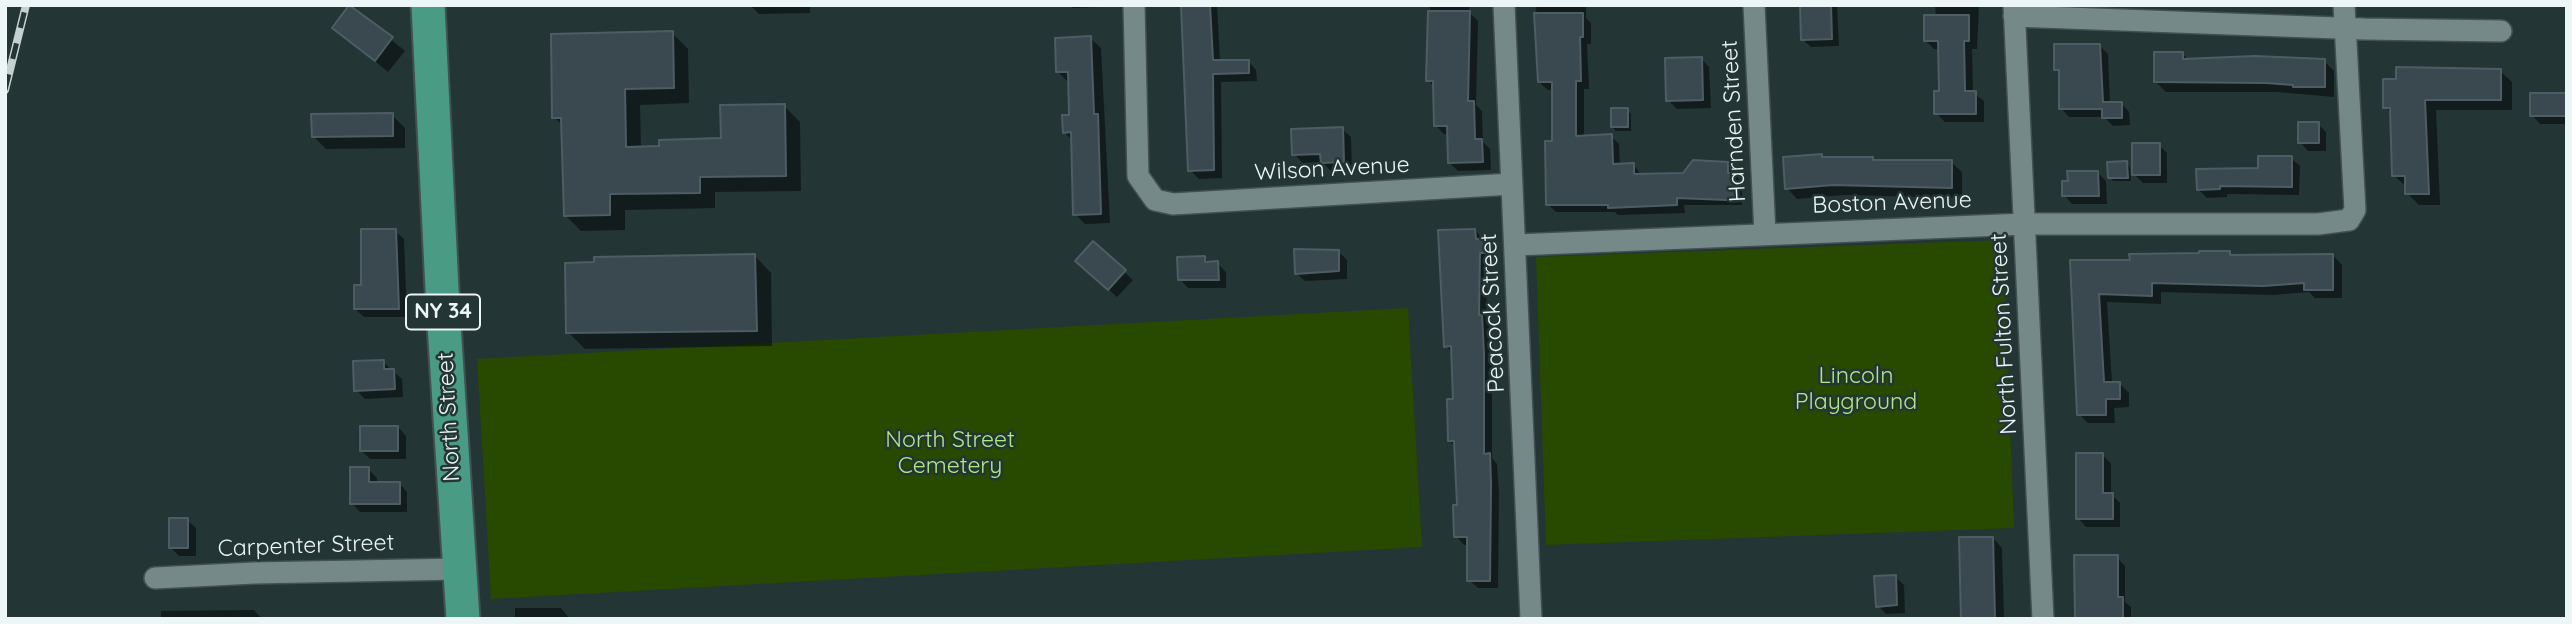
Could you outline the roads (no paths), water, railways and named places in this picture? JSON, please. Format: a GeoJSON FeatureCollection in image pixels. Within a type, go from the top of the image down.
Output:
{"type":"FeatureCollection","features":[{"type":"Feature","properties":{"kind":"main road","name":"North Street"},"geometry":{"type":"LineString","coordinates":[[428,5],[463,619]]}},
{"type":"Feature","properties":{"kind":"street","name":"Wilson Avenue"},"geometry":{"type":"LineString","coordinates":[[1134,5],[1138,176],[1155,200],[1173,204],[1512,184]]}},
{"type":"Feature","properties":{"kind":"street","name":"Peacock Street"},"geometry":{"type":"LineString","coordinates":[[1504,5],[1531,619]]}},
{"type":"Feature","properties":{"kind":"street","name":"Harnden Street"},"geometry":{"type":"LineString","coordinates":[[1754,5],[1765,234]]}},
{"type":"Feature","properties":{"kind":"street"},"geometry":{"type":"LineString","coordinates":[[2344,5],[2346,28]]}},
{"type":"Feature","properties":{"kind":"street"},"geometry":{"type":"LineString","coordinates":[[2014,11],[2346,28],[2501,31]]}},
{"type":"Feature","properties":{"kind":"street","name":"North Fulton Street"},"geometry":{"type":"LineString","coordinates":[[2014,11],[2043,619]]}},
{"type":"Feature","properties":{"kind":"street","name":"Boston Avenue"},"geometry":{"type":"LineString","coordinates":[[1516,245],[2025,224],[2318,224],[2349,220],[2354,216],[2346,28]]}},
{"type":"Feature","properties":{"kind":"street","name":"Carpenter Street"},"geometry":{"type":"LineString","coordinates":[[155,578],[459,569]]}},
{"type":"Feature","properties":{"kind":"railway"},"geometry":{"type":"LineString","coordinates":[[5,90],[26,5]]}},
{"type":"Feature","properties":{"kind":"park label","name":"Lincoln Playground"},"geometry":{"type":"Point","coordinates":[1856,389]}},
{"type":"Feature","properties":{"kind":"park label","name":"North Street Cemetery"},"geometry":{"type":"Point","coordinates":[950,453]}}]}
